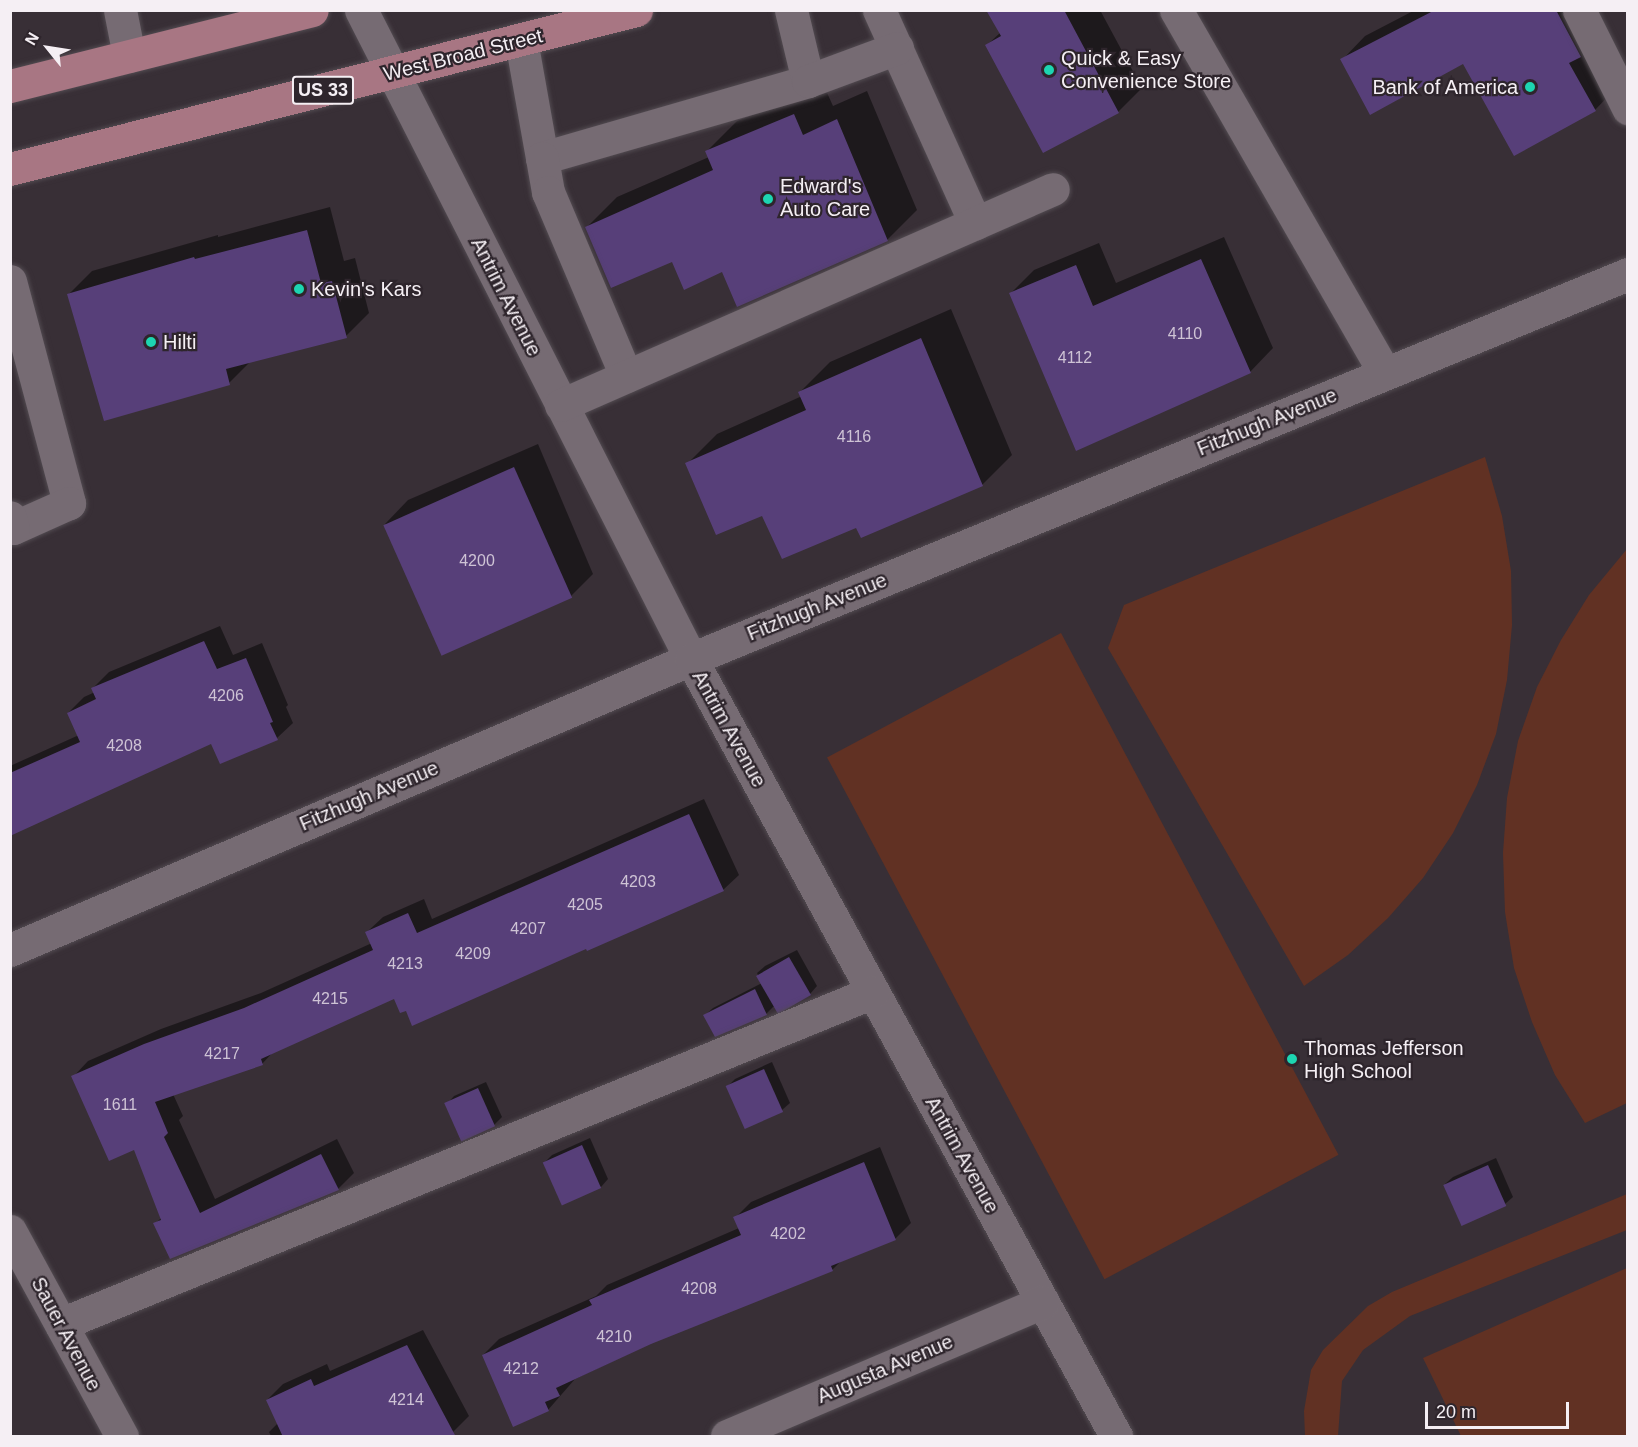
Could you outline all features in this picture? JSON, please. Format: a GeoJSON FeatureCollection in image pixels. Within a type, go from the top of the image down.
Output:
{"type":"FeatureCollection","features":[{"type":"Feature","properties":{"kind":"main road"},"geometry":{"type":"LineString","coordinates":[[10,86],[129,56],[262,16],[312,10]]}},
{"type":"Feature","properties":{"kind":"main road","name":"West Broad Street"},"geometry":{"type":"LineString","coordinates":[[10,169],[636,10]]}},
{"type":"Feature","properties":{"kind":"street"},"geometry":{"type":"LineString","coordinates":[[120,10],[129,56]]}},
{"type":"Feature","properties":{"kind":"street","name":"Antrim Avenue"},"geometry":{"type":"LineString","coordinates":[[361,10],[690,659],[1116,1437]]}},
{"type":"Feature","properties":{"kind":"street"},"geometry":{"type":"LineString","coordinates":[[791,10],[808,81]]}},
{"type":"Feature","properties":{"kind":"street"},"geometry":{"type":"LineString","coordinates":[[879,10],[975,223]]}},
{"type":"Feature","properties":{"kind":"street"},"geometry":{"type":"LineString","coordinates":[[1176,10],[1385,374]]}},
{"type":"Feature","properties":{"kind":"street"},"geometry":{"type":"LineString","coordinates":[[1579,10],[1628,108]]}},
{"type":"Feature","properties":{"kind":"street"},"geometry":{"type":"LineString","coordinates":[[521,40],[548,192],[626,376]]}},
{"type":"Feature","properties":{"kind":"street"},"geometry":{"type":"LineString","coordinates":[[542,158],[808,81],[897,48]]}},
{"type":"Feature","properties":{"kind":"street"},"geometry":{"type":"LineString","coordinates":[[561,405],[1053,189]]}},
{"type":"Feature","properties":{"kind":"street","name":"Fitzhugh Avenue"},"geometry":{"type":"LineString","coordinates":[[10,950],[690,659],[1628,274]]}},
{"type":"Feature","properties":{"kind":"street"},"geometry":{"type":"LineString","coordinates":[[10,281],[69,503],[11,525]]}},
{"type":"Feature","properties":{"kind":"street"},"geometry":{"type":"LineString","coordinates":[[61,1324],[873,992]]}},
{"type":"Feature","properties":{"kind":"street","name":"Sauer Avenue"},"geometry":{"type":"LineString","coordinates":[[10,1231],[122,1437]]}},
{"type":"Feature","properties":{"kind":"street","name":"Augusta Avenue"},"geometry":{"type":"LineString","coordinates":[[727,1437],[1043,1302]]}},
{"type":"Feature","properties":{"kind":"shaded area"},"geometry":{"type":"Polygon","coordinates":[[[1485,457],[1502,516],[1511,571],[1512,625],[1507,680],[1496,734],[1477,785],[1453,833],[1423,878],[1388,918],[1348,955],[1304,986],[1108,648],[1124,605],[1485,457]]]}},
{"type":"Feature","properties":{"kind":"shaded area"},"geometry":{"type":"Polygon","coordinates":[[[1627,549],[1627,1103],[1585,1123],[1555,1075],[1532,1022],[1514,968],[1505,912],[1503,853],[1507,798],[1518,741],[1537,687],[1561,640],[1589,595],[1627,549]]]}},
{"type":"Feature","properties":{"kind":"shaded area"},"geometry":{"type":"Polygon","coordinates":[[[1061,633],[1338,1155],[1104,1279],[827,757],[1061,633]]]}},
{"type":"Feature","properties":{"kind":"shaded area"},"geometry":{"type":"Polygon","coordinates":[[[1627,1194],[1627,1230],[1410,1316],[1363,1350],[1342,1381],[1338,1436],[1305,1436],[1304,1411],[1311,1370],[1323,1350],[1368,1306],[1392,1292],[1627,1194]]]}},
{"type":"Feature","properties":{"kind":"shaded area"},"geometry":{"type":"Polygon","coordinates":[[[1627,1268],[1627,1436],[1461,1436],[1423,1358],[1627,1268]]]}},
{"type":"Feature","properties":{"kind":"building"},"geometry":{"type":"Polygon","coordinates":[[[986,10],[1064,10],[1119,113],[1043,153],[985,45],[1001,36],[986,10]]]}},
{"type":"Feature","properties":{"kind":"building","name":"Bank of America"},"geometry":{"type":"Polygon","coordinates":[[[1435,10],[1556,10],[1581,57],[1569,63],[1596,111],[1514,156],[1463,64],[1370,115],[1340,59],[1435,10]]]}},
{"type":"Feature","properties":{"kind":"building"},"geometry":{"type":"Polygon","coordinates":[[[794,114],[803,135],[837,119],[888,241],[737,307],[722,272],[684,290],[672,262],[611,288],[585,227],[713,170],[705,151],[794,114]]]}},
{"type":"Feature","properties":{"kind":"building"},"geometry":{"type":"Polygon","coordinates":[[[307,230],[321,283],[332,281],[347,338],[226,369],[230,385],[104,421],[67,294],[194,257],[195,259],[307,230]]]}},
{"type":"Feature","properties":{"kind":"building"},"geometry":{"type":"Polygon","coordinates":[[[1201,259],[1251,373],[1076,451],[1009,293],[1076,265],[1093,306],[1201,259]]]}},
{"type":"Feature","properties":{"kind":"building"},"geometry":{"type":"Polygon","coordinates":[[[921,338],[983,486],[861,538],[856,528],[782,559],[762,516],[716,535],[685,463],[806,410],[798,392],[921,338]]]}},
{"type":"Feature","properties":{"kind":"building"},"geometry":{"type":"Polygon","coordinates":[[[514,467],[572,598],[442,656],[383,525],[514,467]]]}},
{"type":"Feature","properties":{"kind":"building"},"geometry":{"type":"Polygon","coordinates":[[[204,641],[217,669],[246,658],[273,722],[270,723],[278,740],[220,764],[211,744],[10,836],[10,773],[80,742],[67,713],[96,699],[91,688],[204,641]]]}},
{"type":"Feature","properties":{"kind":"building"},"geometry":{"type":"Polygon","coordinates":[[[689,814],[724,891],[412,1026],[406,1011],[400,1013],[394,999],[261,1059],[263,1065],[155,1102],[168,1133],[164,1137],[200,1213],[321,1154],[339,1190],[170,1259],[153,1223],[161,1220],[134,1150],[109,1161],[71,1076],[144,1044],[244,1008],[373,950],[365,932],[408,913],[417,933],[689,814]]]}},
{"type":"Feature","properties":{"kind":"building"},"geometry":{"type":"Polygon","coordinates":[[[789,957],[811,995],[778,1014],[756,976],[789,957]]]}},
{"type":"Feature","properties":{"kind":"building"},"geometry":{"type":"Polygon","coordinates":[[[755,989],[767,1015],[715,1037],[703,1015],[755,989]]]}},
{"type":"Feature","properties":{"kind":"building"},"geometry":{"type":"Polygon","coordinates":[[[764,1069],[783,1112],[745,1129],[726,1086],[764,1069]]]}},
{"type":"Feature","properties":{"kind":"building"},"geometry":{"type":"Polygon","coordinates":[[[478,1088],[495,1126],[461,1141],[444,1103],[478,1088]]]}},
{"type":"Feature","properties":{"kind":"building"},"geometry":{"type":"Polygon","coordinates":[[[582,1145],[601,1188],[562,1205],[543,1162],[582,1145]]]}},
{"type":"Feature","properties":{"kind":"building"},"geometry":{"type":"Polygon","coordinates":[[[864,1162],[896,1240],[831,1266],[833,1271],[651,1344],[556,1388],[560,1396],[545,1402],[549,1411],[513,1427],[482,1355],[592,1305],[589,1300],[741,1235],[733,1217],[864,1162]]]}},
{"type":"Feature","properties":{"kind":"building"},"geometry":{"type":"Polygon","coordinates":[[[1488,1165],[1506,1206],[1462,1226],[1443,1185],[1488,1165]]]}},
{"type":"Feature","properties":{"kind":"building"},"geometry":{"type":"Polygon","coordinates":[[[407,1345],[456,1437],[283,1437],[266,1400],[311,1379],[314,1386],[407,1345]]]}},
{"type":"Feature","properties":{"kind":"place","name":"Quick & Easy Convenience Store"},"geometry":{"type":"Point","coordinates":[1049,70]}},
{"type":"Feature","properties":{"kind":"place","name":"Bank of America"},"geometry":{"type":"Point","coordinates":[1530,87]}},
{"type":"Feature","properties":{"kind":"place","name":"Edward's Auto Care"},"geometry":{"type":"Point","coordinates":[768,199]}},
{"type":"Feature","properties":{"kind":"place","name":"Kevin's Kars"},"geometry":{"type":"Point","coordinates":[299,289]}},
{"type":"Feature","properties":{"kind":"place","name":"Hilti"},"geometry":{"type":"Point","coordinates":[151,342]}},
{"type":"Feature","properties":{"kind":"place","name":"Thomas Jefferson High School"},"geometry":{"type":"Point","coordinates":[1292,1059]}}]}
